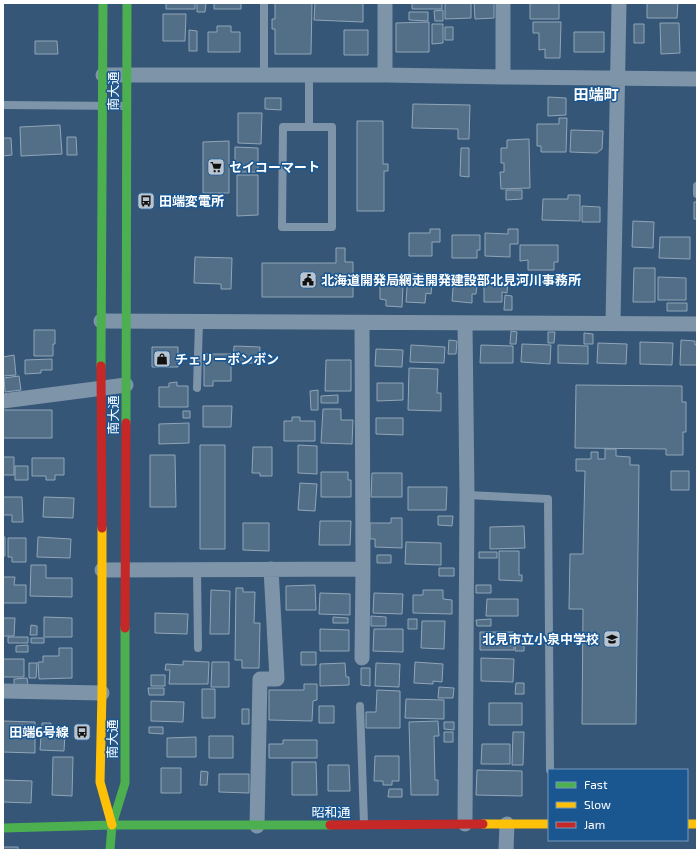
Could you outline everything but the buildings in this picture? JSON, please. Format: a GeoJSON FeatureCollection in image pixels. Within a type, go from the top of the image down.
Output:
{"type":"FeatureCollection","features":[{"type":"Feature","properties":{"kind":"street","name":"南大通"},"geometry":{"type":"LineString","coordinates":[[103,3],[101,321],[102,692],[100,782],[112,825]]}},
{"type":"Feature","properties":{"kind":"street","name":"南大通"},"geometry":{"type":"LineString","coordinates":[[110,850],[112,825],[125,783],[127,3]]}},
{"type":"Feature","properties":{"kind":"street"},"geometry":{"type":"LineString","coordinates":[[385,3],[385,75]]}},
{"type":"Feature","properties":{"kind":"street"},"geometry":{"type":"LineString","coordinates":[[503,3],[503,78]]}},
{"type":"Feature","properties":{"kind":"street"},"geometry":{"type":"LineString","coordinates":[[614,323],[619,3]]}},
{"type":"Feature","properties":{"kind":"street"},"geometry":{"type":"LineString","coordinates":[[103,75],[385,75],[503,78],[697,79]]}},
{"type":"Feature","properties":{"kind":"street"},"geometry":{"type":"LineString","coordinates":[[101,321],[697,324]]}},
{"type":"Feature","properties":{"kind":"street"},"geometry":{"type":"LineString","coordinates":[[362,323],[362,658]]}},
{"type":"Feature","properties":{"kind":"street"},"geometry":{"type":"LineString","coordinates":[[465,323],[467,494],[465,824]]}},
{"type":"Feature","properties":{"kind":"street"},"geometry":{"type":"LineString","coordinates":[[3,401],[126,385]]}},
{"type":"Feature","properties":{"kind":"street"},"geometry":{"type":"LineString","coordinates":[[102,570],[363,568]]}},
{"type":"Feature","properties":{"kind":"street"},"geometry":{"type":"LineString","coordinates":[[257,826],[260,679],[277,679],[271,569]]}},
{"type":"Feature","properties":{"kind":"street"},"geometry":{"type":"LineString","coordinates":[[3,691],[102,692]]}},
{"type":"Feature","properties":{"kind":"street"},"geometry":{"type":"LineString","coordinates":[[506,850],[507,824]]}},
{"type":"Feature","properties":{"kind":"street","name":"昭和通"},"geometry":{"type":"LineString","coordinates":[[3,828],[112,825],[257,826],[548,824]]}},
{"type":"Feature","properties":{"kind":"lane"},"geometry":{"type":"LineString","coordinates":[[264,3],[264,75]]}},
{"type":"Feature","properties":{"kind":"lane"},"geometry":{"type":"LineString","coordinates":[[309,75],[309,127]]}},
{"type":"Feature","properties":{"kind":"lane"},"geometry":{"type":"LineString","coordinates":[[3,105],[126,106]]}},
{"type":"Feature","properties":{"kind":"lane"},"geometry":{"type":"LineString","coordinates":[[283,127],[309,127],[332,127],[332,227],[282,227],[283,127]]}},
{"type":"Feature","properties":{"kind":"lane"},"geometry":{"type":"LineString","coordinates":[[697,186],[697,194]]}},
{"type":"Feature","properties":{"kind":"lane"},"geometry":{"type":"LineString","coordinates":[[197,388],[198,322]]}},
{"type":"Feature","properties":{"kind":"lane"},"geometry":{"type":"LineString","coordinates":[[467,494],[548,499],[550,769]]}},
{"type":"Feature","properties":{"kind":"lane"},"geometry":{"type":"LineString","coordinates":[[197,570],[198,648]]}},
{"type":"Feature","properties":{"kind":"lane"},"geometry":{"type":"LineString","coordinates":[[360,706],[364,825]]}},
{"type":"Feature","properties":{"kind":"traffic: fast"},"geometry":{"type":"LineString","coordinates":[[101,366],[103,3]]}},
{"type":"Feature","properties":{"kind":"traffic: fast"},"geometry":{"type":"LineString","coordinates":[[126,423],[127,3]]}},
{"type":"Feature","properties":{"kind":"traffic: fast"},"geometry":{"type":"LineString","coordinates":[[110,850],[112,825],[125,783],[125,628]]}},
{"type":"Feature","properties":{"kind":"traffic: fast"},"geometry":{"type":"LineString","coordinates":[[3,828],[112,825],[330,825]]}},
{"type":"Feature","properties":{"kind":"traffic: slow"},"geometry":{"type":"LineString","coordinates":[[102,528],[102,693],[100,782],[112,825]]}},
{"type":"Feature","properties":{"kind":"traffic: slow"},"geometry":{"type":"LineString","coordinates":[[483,824],[548,824]]}},
{"type":"Feature","properties":{"kind":"traffic: slow"},"geometry":{"type":"LineString","coordinates":[[688,824],[697,824]]}},
{"type":"Feature","properties":{"kind":"traffic: jam"},"geometry":{"type":"LineString","coordinates":[[101,366],[102,528]]}},
{"type":"Feature","properties":{"kind":"traffic: jam"},"geometry":{"type":"LineString","coordinates":[[125,628],[126,423]]}},
{"type":"Feature","properties":{"kind":"traffic: jam"},"geometry":{"type":"LineString","coordinates":[[330,825],[483,824]]}},
{"type":"Feature","properties":{"kind":"place","name":"セイコーマート"},"geometry":{"type":"Point","coordinates":[216,167]}},
{"type":"Feature","properties":{"kind":"place","name":"田端変電所"},"geometry":{"type":"Point","coordinates":[146,201]}},
{"type":"Feature","properties":{"kind":"place","name":"北海道開発局網走開発建設部北見河川事務所"},"geometry":{"type":"Point","coordinates":[308,280]}},
{"type":"Feature","properties":{"kind":"place","name":"チェリーボンボン"},"geometry":{"type":"Point","coordinates":[162,359]}},
{"type":"Feature","properties":{"kind":"place","name":"北見市立小泉中学校"},"geometry":{"type":"Point","coordinates":[612,639]}},
{"type":"Feature","properties":{"kind":"place","name":"田端6号線"},"geometry":{"type":"Point","coordinates":[82,732]}},
{"type":"Feature","properties":{"kind":"district","name":"田端町"},"geometry":{"type":"Point","coordinates":[596,95]}}]}
